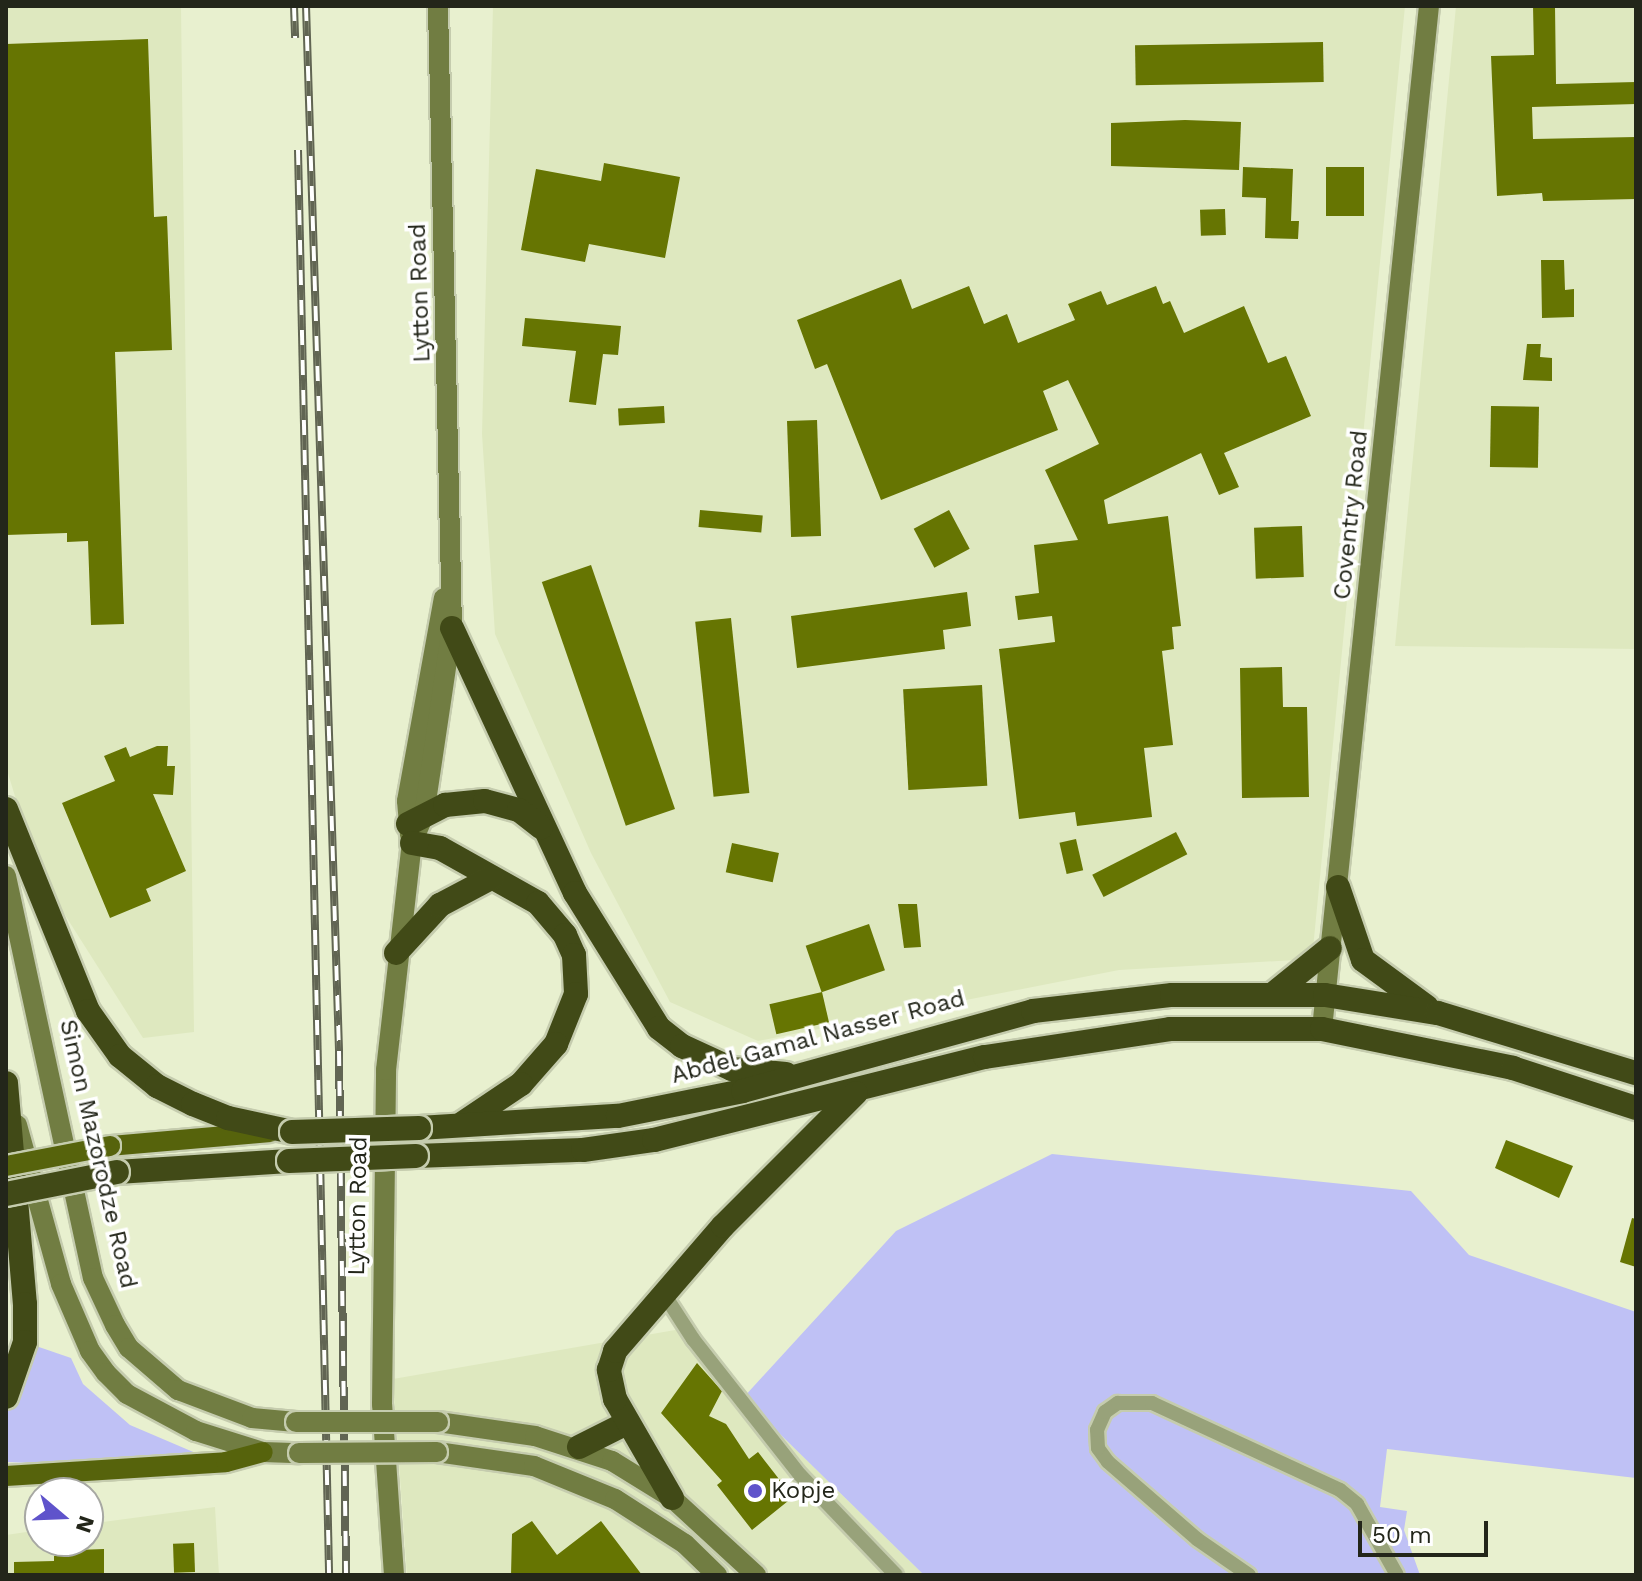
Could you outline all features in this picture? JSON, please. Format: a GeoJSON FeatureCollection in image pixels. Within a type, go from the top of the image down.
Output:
{"type":"FeatureCollection","features":[{"type":"Feature","properties":{"kind":"highway"},"geometry":{"type":"LineString","coordinates":[[452,628],[575,893],[659,1028],[682,1046],[732,1069],[804,1075]]}},
{"type":"Feature","properties":{"kind":"highway"},"geometry":{"type":"LineString","coordinates":[[458,1126],[499,1103],[540,1067],[576,994],[574,955],[556,921],[538,903],[440,848],[415,827],[454,803],[485,801],[519,810],[544,829]]}},
{"type":"Feature","properties":{"kind":"highway"},"geometry":{"type":"LineString","coordinates":[[6,809],[88,1011],[120,1056],[157,1086],[193,1104],[285,1131]]}},
{"type":"Feature","properties":{"kind":"highway"},"geometry":{"type":"LineString","coordinates":[[396,953],[440,905],[491,878]]}},
{"type":"Feature","properties":{"kind":"highway"},"geometry":{"type":"LineString","coordinates":[[1338,887],[1369,968],[1438,1013]]}},
{"type":"Feature","properties":{"kind":"highway"},"geometry":{"type":"LineString","coordinates":[[1273,994],[1330,948]]}},
{"type":"Feature","properties":{"kind":"highway","name":"Abdel Gamal Nasser Road"},"geometry":{"type":"LineString","coordinates":[[285,1131],[419,1128],[618,1116],[804,1075],[1033,1011],[1172,995],[1325,995],[1438,1013],[1636,1073]]}},
{"type":"Feature","properties":{"kind":"highway"},"geometry":{"type":"LineString","coordinates":[[6,1194],[117,1172],[289,1161],[583,1150],[654,1140],[985,1057],[1106,1035],[1170,1029],[1322,1029],[1497,1064],[1636,1108]]}},
{"type":"Feature","properties":{"kind":"highway"},"geometry":{"type":"LineString","coordinates":[[6,1397],[25,1342],[25,1304],[7,1088]]}},
{"type":"Feature","properties":{"kind":"highway"},"geometry":{"type":"LineString","coordinates":[[672,1498],[627,1423],[610,1387],[615,1351],[824,1121],[861,1089]]}},
{"type":"Feature","properties":{"kind":"highway"},"geometry":{"type":"LineString","coordinates":[[579,1447],[627,1423]]}},
{"type":"Feature","properties":{"kind":"main road","name":"Lytton Road"},"geometry":{"type":"LineString","coordinates":[[394,1574],[382,1404],[386,1070],[396,953],[415,827],[452,628],[449,579],[452,453],[438,6]]}},
{"type":"Feature","properties":{"kind":"main road","name":"Coventry Road"},"geometry":{"type":"LineString","coordinates":[[1322,1029],[1429,6]]}},
{"type":"Feature","properties":{"kind":"main road","name":"Lytton Road"},"geometry":{"type":"LineString","coordinates":[[415,827],[407,801],[449,579]]}},
{"type":"Feature","properties":{"kind":"main road","name":"Simon Mazorodze Road"},"geometry":{"type":"LineString","coordinates":[[6,876],[93,1278],[129,1348],[178,1390],[252,1418],[296,1422],[438,1422],[579,1447],[672,1498],[756,1575]]}},
{"type":"Feature","properties":{"kind":"main road"},"geometry":{"type":"LineString","coordinates":[[7,1088],[53,1260],[90,1351],[127,1394],[162,1416],[263,1452]]}},
{"type":"Feature","properties":{"kind":"main road","name":"Abdel Gamal Nasser Road"},"geometry":{"type":"LineString","coordinates":[[6,1166],[110,1146],[285,1131]]}},
{"type":"Feature","properties":{"kind":"main road"},"geometry":{"type":"LineString","coordinates":[[6,1476],[226,1462],[263,1452],[437,1452],[534,1466],[592,1489],[658,1524],[717,1575]]}},
{"type":"Feature","properties":{"kind":"street"},"geometry":{"type":"LineString","coordinates":[[664,1294],[693,1339],[801,1476],[896,1575]]}},
{"type":"Feature","properties":{"kind":"street"},"geometry":{"type":"LineString","coordinates":[[1249,1575],[1197,1539],[1108,1462],[1098,1448],[1105,1412],[1118,1403],[1152,1403],[1331,1484],[1357,1504],[1397,1575]]}},
{"type":"Feature","properties":{"kind":"shaded area"},"geometry":{"type":"Polygon","coordinates":[[[6,6],[181,6],[194,1032],[143,1038],[39,874],[6,767],[6,6]]]}},
{"type":"Feature","properties":{"kind":"shaded area"},"geometry":{"type":"Polygon","coordinates":[[[493,6],[1405,6],[1312,959],[1119,970],[758,1041],[670,1002],[591,853],[495,634],[482,434],[493,6]]]}},
{"type":"Feature","properties":{"kind":"shaded area"},"geometry":{"type":"Polygon","coordinates":[[[1456,6],[1636,6],[1636,649],[1395,646],[1456,6]]]}},
{"type":"Feature","properties":{"kind":"shaded area"},"geometry":{"type":"Polygon","coordinates":[[[1052,1154],[1411,1191],[1469,1255],[1636,1312],[1636,1478],[1387,1449],[1380,1507],[1407,1511],[1404,1530],[1420,1575],[924,1575],[743,1398],[896,1231],[1052,1154]]]}},
{"type":"Feature","properties":{"kind":"shaded area"},"geometry":{"type":"Polygon","coordinates":[[[681,1329],[743,1398],[924,1575],[407,1575],[393,1379],[681,1329]]]}},
{"type":"Feature","properties":{"kind":"shaded area"},"geometry":{"type":"Polygon","coordinates":[[[36,1346],[71,1358],[83,1384],[130,1425],[205,1457],[109,1466],[6,1462],[6,1411],[36,1346]]]}},
{"type":"Feature","properties":{"kind":"shaded area"},"geometry":{"type":"Polygon","coordinates":[[[215,1507],[219,1575],[6,1575],[6,1535],[24,1532],[24,1557],[104,1557],[104,1522],[215,1507]]]}},
{"type":"Feature","properties":{"kind":"building"},"geometry":{"type":"Polygon","coordinates":[[[1533,6],[1555,6],[1556,84],[1636,82],[1636,104],[1532,107],[1533,139],[1636,137],[1636,199],[1543,201],[1542,193],[1497,196],[1491,56],[1534,55],[1533,6]]]}},
{"type":"Feature","properties":{"kind":"building"},"geometry":{"type":"Polygon","coordinates":[[[148,39],[154,217],[167,216],[172,350],[115,352],[124,624],[91,625],[88,541],[67,542],[67,533],[6,535],[6,44],[148,39]]]}},
{"type":"Feature","properties":{"kind":"building"},"geometry":{"type":"Polygon","coordinates":[[[1323,42],[1324,82],[1136,85],[1135,45],[1323,42]]]}},
{"type":"Feature","properties":{"kind":"building"},"geometry":{"type":"Polygon","coordinates":[[[1185,120],[1241,122],[1239,170],[1111,166],[1111,123],[1185,120]]]}},
{"type":"Feature","properties":{"kind":"building"},"geometry":{"type":"Polygon","coordinates":[[[604,163],[680,177],[665,258],[589,244],[585,262],[521,250],[536,169],[601,181],[604,163]]]}},
{"type":"Feature","properties":{"kind":"building"},"geometry":{"type":"Polygon","coordinates":[[[1243,167],[1293,169],[1291,221],[1299,221],[1298,239],[1265,238],[1266,198],[1242,197],[1243,167]]]}},
{"type":"Feature","properties":{"kind":"building"},"geometry":{"type":"Polygon","coordinates":[[[1326,167],[1364,167],[1364,216],[1326,216],[1326,167]]]}},
{"type":"Feature","properties":{"kind":"building"},"geometry":{"type":"Polygon","coordinates":[[[1225,209],[1226,235],[1201,236],[1200,210],[1225,209]]]}},
{"type":"Feature","properties":{"kind":"building"},"geometry":{"type":"Polygon","coordinates":[[[1541,260],[1564,260],[1565,290],[1574,289],[1574,317],[1542,318],[1541,260]]]}},
{"type":"Feature","properties":{"kind":"building"},"geometry":{"type":"Polygon","coordinates":[[[901,279],[912,309],[969,286],[984,324],[1007,314],[1018,343],[1075,320],[1068,304],[1101,291],[1107,305],[1156,286],[1163,304],[1170,301],[1184,333],[1244,306],[1268,363],[1286,356],[1311,416],[1224,453],[1239,487],[1219,495],[1201,453],[1104,500],[1108,524],[1168,516],[1181,626],[1172,627],[1174,649],[1162,651],[1173,745],[1144,748],[1152,817],[1077,826],[1075,812],[1019,819],[999,649],[1055,642],[1052,616],[1018,620],[1015,596],[1039,593],[1034,545],[1078,540],[1045,470],[1099,444],[1068,380],[1043,391],[1058,430],[881,500],[827,364],[815,369],[797,320],[901,279]]]}},
{"type":"Feature","properties":{"kind":"building"},"geometry":{"type":"Polygon","coordinates":[[[525,318],[621,326],[618,355],[603,354],[596,405],[569,402],[576,351],[522,346],[525,318]]]}},
{"type":"Feature","properties":{"kind":"building"},"geometry":{"type":"Polygon","coordinates":[[[1527,344],[1541,344],[1540,357],[1552,358],[1552,381],[1523,380],[1527,344]]]}},
{"type":"Feature","properties":{"kind":"building"},"geometry":{"type":"Polygon","coordinates":[[[664,406],[665,423],[619,425],[618,408],[664,406]]]}},
{"type":"Feature","properties":{"kind":"building"},"geometry":{"type":"Polygon","coordinates":[[[1491,406],[1539,407],[1538,468],[1490,467],[1491,406]]]}},
{"type":"Feature","properties":{"kind":"building"},"geometry":{"type":"Polygon","coordinates":[[[817,420],[821,536],[791,537],[787,421],[817,420]]]}},
{"type":"Feature","properties":{"kind":"building"},"geometry":{"type":"Polygon","coordinates":[[[700,510],[763,515],[761,532],[699,527],[700,510]]]}},
{"type":"Feature","properties":{"kind":"building"},"geometry":{"type":"Polygon","coordinates":[[[949,510],[970,549],[934,568],[914,529],[949,510]]]}},
{"type":"Feature","properties":{"kind":"building"},"geometry":{"type":"Polygon","coordinates":[[[1302,526],[1304,577],[1256,579],[1254,528],[1302,526]]]}},
{"type":"Feature","properties":{"kind":"building"},"geometry":{"type":"Polygon","coordinates":[[[591,565],[675,809],[626,826],[542,582],[591,565]]]}},
{"type":"Feature","properties":{"kind":"building"},"geometry":{"type":"Polygon","coordinates":[[[967,592],[971,626],[943,630],[945,649],[797,668],[791,616],[967,592]]]}},
{"type":"Feature","properties":{"kind":"building"},"geometry":{"type":"Polygon","coordinates":[[[731,618],[749,793],[714,797],[695,622],[731,618]]]}},
{"type":"Feature","properties":{"kind":"building"},"geometry":{"type":"Polygon","coordinates":[[[1282,667],[1283,707],[1307,707],[1309,797],[1242,798],[1240,668],[1282,667]]]}},
{"type":"Feature","properties":{"kind":"building"},"geometry":{"type":"Polygon","coordinates":[[[982,685],[987,786],[908,790],[903,689],[982,685]]]}},
{"type":"Feature","properties":{"kind":"building"},"geometry":{"type":"Polygon","coordinates":[[[157,746],[168,746],[167,766],[175,766],[173,795],[153,794],[186,871],[146,889],[151,901],[110,918],[62,803],[115,781],[104,756],[126,747],[130,757],[157,746]]]}},
{"type":"Feature","properties":{"kind":"building"},"geometry":{"type":"Polygon","coordinates":[[[1176,832],[1187,854],[1104,897],[1092,875],[1176,832]]]}},
{"type":"Feature","properties":{"kind":"building"},"geometry":{"type":"Polygon","coordinates":[[[1076,839],[1083,870],[1067,874],[1059,843],[1076,839]]]}},
{"type":"Feature","properties":{"kind":"building"},"geometry":{"type":"Polygon","coordinates":[[[732,843],[779,853],[773,882],[726,872],[732,843]]]}},
{"type":"Feature","properties":{"kind":"building"},"geometry":{"type":"Polygon","coordinates":[[[898,904],[917,904],[921,947],[904,948],[898,904]]]}},
{"type":"Feature","properties":{"kind":"building"},"geometry":{"type":"Polygon","coordinates":[[[869,924],[885,970],[822,992],[806,946],[869,924]]]}},
{"type":"Feature","properties":{"kind":"building"},"geometry":{"type":"Polygon","coordinates":[[[822,992],[829,1022],[776,1034],[769,1004],[822,992]]]}},
{"type":"Feature","properties":{"kind":"building"},"geometry":{"type":"Polygon","coordinates":[[[1506,1140],[1573,1166],[1559,1198],[1495,1168],[1506,1140]]]}},
{"type":"Feature","properties":{"kind":"building"},"geometry":{"type":"Polygon","coordinates":[[[1632,1218],[1636,1219],[1636,1267],[1620,1262],[1632,1218]]]}},
{"type":"Feature","properties":{"kind":"building"},"geometry":{"type":"Polygon","coordinates":[[[697,1363],[722,1391],[709,1416],[726,1424],[749,1459],[758,1452],[793,1497],[752,1530],[717,1485],[722,1481],[661,1413],[697,1363]]]}},
{"type":"Feature","properties":{"kind":"building"},"geometry":{"type":"Polygon","coordinates":[[[532,1521],[557,1555],[601,1521],[642,1575],[511,1575],[512,1534],[532,1521]]]}},
{"type":"Feature","properties":{"kind":"building"},"geometry":{"type":"Polygon","coordinates":[[[194,1543],[195,1572],[174,1573],[173,1544],[194,1543]]]}},
{"type":"Feature","properties":{"kind":"building"},"geometry":{"type":"Polygon","coordinates":[[[54,1557],[104,1557],[104,1575],[14,1575],[14,1562],[54,1561],[54,1557]]]}},
{"type":"Feature","properties":{"kind":"railway"},"geometry":{"type":"LineString","coordinates":[[294,6],[295,38]]}},
{"type":"Feature","properties":{"kind":"railway"},"geometry":{"type":"LineString","coordinates":[[306,6],[339,1051],[346,1575]]}},
{"type":"Feature","properties":{"kind":"railway"},"geometry":{"type":"LineString","coordinates":[[298,150],[329,1575]]}},
{"type":"Feature","properties":{"kind":"place","name":"Kopje"},"geometry":{"type":"Point","coordinates":[755,1491]}}]}
